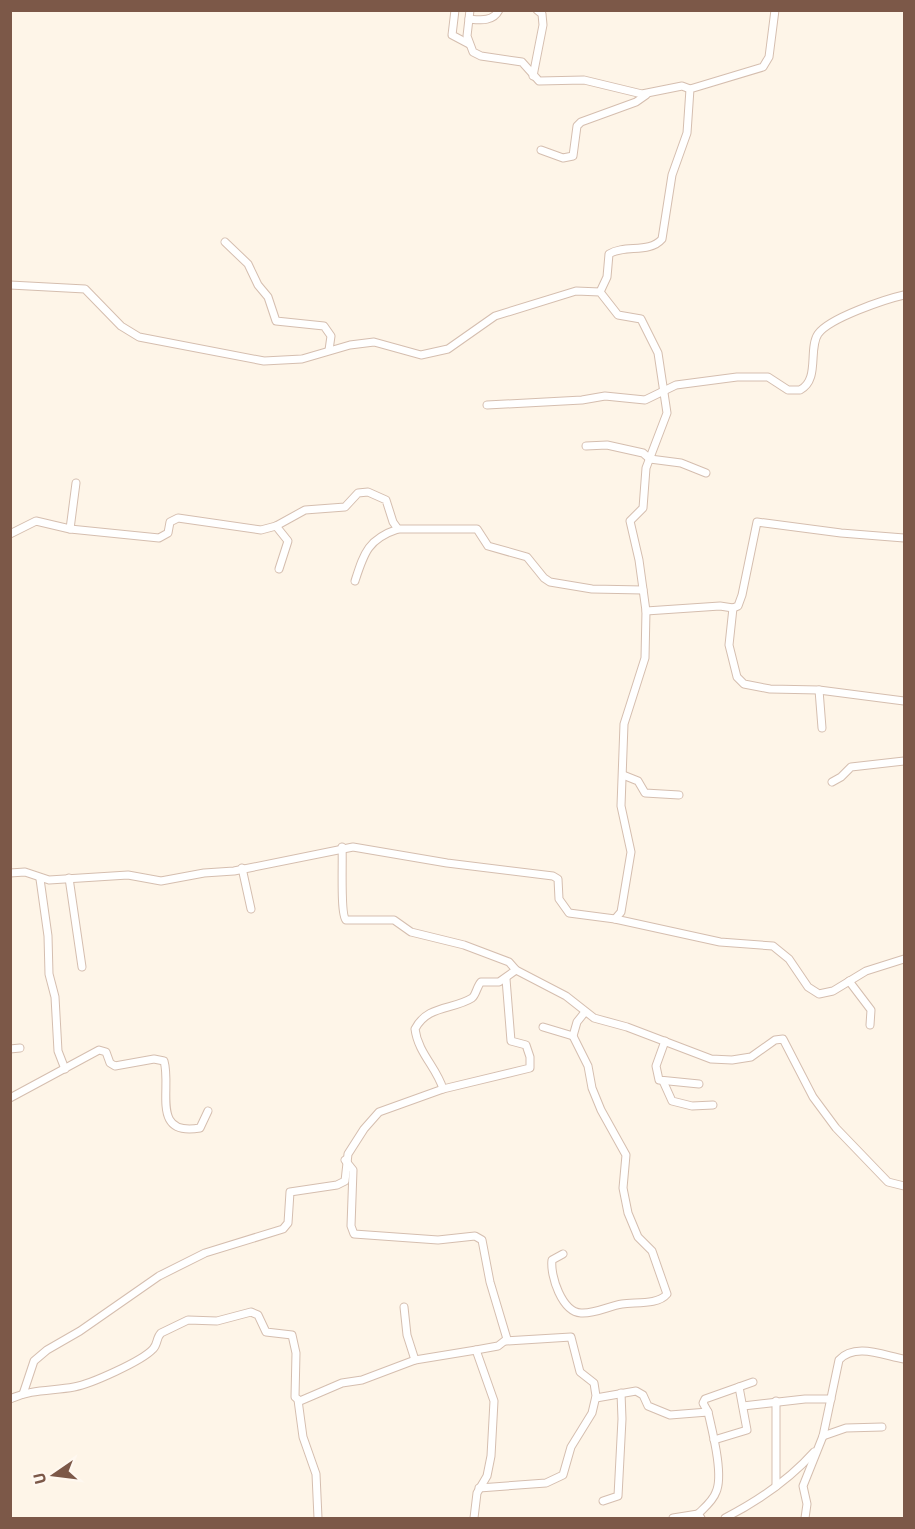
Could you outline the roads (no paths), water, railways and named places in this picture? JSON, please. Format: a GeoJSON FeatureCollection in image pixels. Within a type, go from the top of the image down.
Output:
{"type":"FeatureCollection","features":[{"type":"Feature","properties":{"kind":"street"},"geometry":{"type":"LineString","coordinates":[[455,10],[452,35],[469,44],[476,55],[522,62],[533,76],[543,82],[584,80],[637,93],[682,86],[690,89],[751,73],[763,67],[769,57],[775,10]]}},
{"type":"Feature","properties":{"kind":"street"},"geometry":{"type":"LineString","coordinates":[[469,44],[470,10]]}},
{"type":"Feature","properties":{"kind":"street"},"geometry":{"type":"LineString","coordinates":[[469,20],[483,21],[495,16],[499,10]]}},
{"type":"Feature","properties":{"kind":"street"},"geometry":{"type":"LineString","coordinates":[[533,76],[543,25],[542,14],[537,10]]}},
{"type":"Feature","properties":{"kind":"street"},"geometry":{"type":"LineString","coordinates":[[600,292],[607,277],[609,254],[620,249],[654,245],[662,239],[672,175],[687,133],[690,89]]}},
{"type":"Feature","properties":{"kind":"street"},"geometry":{"type":"LineString","coordinates":[[542,150],[563,158],[573,156],[577,126],[581,122],[636,102],[648,93]]}},
{"type":"Feature","properties":{"kind":"street"},"geometry":{"type":"LineString","coordinates":[[225,242],[248,264],[258,285],[268,297],[276,321],[324,326],[331,336],[329,350]]}},
{"type":"Feature","properties":{"kind":"street"},"geometry":{"type":"LineString","coordinates":[[10,285],[86,289],[129,333],[155,342],[215,349],[239,357],[264,361],[302,358],[350,345],[382,342],[412,354],[432,354],[448,349],[495,316],[553,296],[589,290],[600,292],[618,315],[638,318],[644,324],[658,353],[667,413],[644,479],[643,508],[630,521],[644,590],[646,611],[644,668],[624,724],[621,806],[631,852],[621,912],[615,920]]}},
{"type":"Feature","properties":{"kind":"street"},"geometry":{"type":"LineString","coordinates":[[487,405],[582,400],[605,396],[645,400],[662,389],[714,379],[757,376],[773,379],[788,390],[800,390],[809,382],[816,338],[822,329],[878,303],[904,296]]}},
{"type":"Feature","properties":{"kind":"street"},"geometry":{"type":"LineString","coordinates":[[586,446],[608,446],[645,453],[650,459],[681,463],[706,473]]}},
{"type":"Feature","properties":{"kind":"street"},"geometry":{"type":"LineString","coordinates":[[70,529],[76,483]]}},
{"type":"Feature","properties":{"kind":"street"},"geometry":{"type":"LineString","coordinates":[[10,534],[36,521],[70,529],[159,538],[168,533],[170,522],[178,518],[246,529],[276,526],[305,510],[345,507],[358,493],[363,491],[386,500],[393,522],[398,529]]}},
{"type":"Feature","properties":{"kind":"street"},"geometry":{"type":"LineString","coordinates":[[646,611],[738,606],[757,522],[841,533],[904,538]]}},
{"type":"Feature","properties":{"kind":"street"},"geometry":{"type":"LineString","coordinates":[[276,526],[288,541],[279,569]]}},
{"type":"Feature","properties":{"kind":"street"},"geometry":{"type":"LineString","coordinates":[[355,582],[362,559],[376,538],[398,529],[477,530],[488,546],[527,556],[544,578],[550,582],[592,589],[644,590]]}},
{"type":"Feature","properties":{"kind":"street"},"geometry":{"type":"LineString","coordinates":[[733,608],[734,617],[728,638],[740,681],[753,687],[819,690],[904,700]]}},
{"type":"Feature","properties":{"kind":"street"},"geometry":{"type":"LineString","coordinates":[[819,690],[822,728]]}},
{"type":"Feature","properties":{"kind":"street"},"geometry":{"type":"LineString","coordinates":[[832,782],[841,777],[851,766],[904,761]]}},
{"type":"Feature","properties":{"kind":"street"},"geometry":{"type":"LineString","coordinates":[[623,775],[638,781],[645,793],[679,795]]}},
{"type":"Feature","properties":{"kind":"street"},"geometry":{"type":"LineString","coordinates":[[342,847],[344,879],[341,911],[346,920],[394,920],[411,932],[464,945],[510,962],[516,970],[566,996],[594,1018],[711,1059],[726,1060],[754,1056],[775,1040],[783,1039],[799,1073],[832,1123],[888,1182],[904,1186]]}},
{"type":"Feature","properties":{"kind":"street"},"geometry":{"type":"LineString","coordinates":[[10,873],[25,872],[40,879],[128,875],[161,881],[242,868],[342,847],[553,876],[558,879],[559,899],[569,913],[615,920],[720,942],[772,946],[789,958],[815,993],[828,993],[866,971],[904,958]]}},
{"type":"Feature","properties":{"kind":"street"},"geometry":{"type":"LineString","coordinates":[[242,868],[251,909]]}},
{"type":"Feature","properties":{"kind":"street"},"geometry":{"type":"LineString","coordinates":[[69,878],[82,967]]}},
{"type":"Feature","properties":{"kind":"street"},"geometry":{"type":"LineString","coordinates":[[40,879],[48,936],[49,974],[55,997],[58,1051],[65,1069]]}},
{"type":"Feature","properties":{"kind":"street"},"geometry":{"type":"LineString","coordinates":[[443,1089],[416,1035],[417,1025],[436,1010],[471,998],[481,982],[499,982],[516,970]]}},
{"type":"Feature","properties":{"kind":"street"},"geometry":{"type":"LineString","coordinates":[[23,1394],[34,1361],[47,1350],[177,1267],[215,1249],[283,1229],[288,1223],[290,1192],[345,1181],[345,1160],[364,1129],[386,1108],[438,1094],[443,1089],[530,1068],[530,1057],[526,1045],[511,1041],[506,979]]}},
{"type":"Feature","properties":{"kind":"street"},"geometry":{"type":"LineString","coordinates":[[849,981],[871,1010],[870,1025]]}},
{"type":"Feature","properties":{"kind":"street"},"geometry":{"type":"LineString","coordinates":[[563,1254],[552,1260],[551,1268],[560,1294],[575,1311],[584,1313],[616,1305],[654,1301],[667,1294],[652,1251],[638,1237],[628,1213],[622,1188],[626,1155],[601,1110],[592,1088],[588,1066],[573,1036],[577,1022],[585,1012]]}},
{"type":"Feature","properties":{"kind":"street"},"geometry":{"type":"LineString","coordinates":[[543,1027],[573,1036]]}},
{"type":"Feature","properties":{"kind":"street"},"geometry":{"type":"LineString","coordinates":[[664,1041],[655,1071],[659,1080],[699,1084]]}},
{"type":"Feature","properties":{"kind":"street"},"geometry":{"type":"LineString","coordinates":[[10,1049],[20,1048]]}},
{"type":"Feature","properties":{"kind":"street"},"geometry":{"type":"LineString","coordinates":[[10,1098],[99,1050],[106,1052],[110,1063],[115,1066],[162,1060],[165,1064],[166,1110],[170,1122],[177,1127],[200,1128],[208,1111]]}},
{"type":"Feature","properties":{"kind":"street"},"geometry":{"type":"LineString","coordinates":[[663,1081],[672,1101],[692,1106],[713,1105]]}},
{"type":"Feature","properties":{"kind":"street"},"geometry":{"type":"LineString","coordinates":[[345,1160],[353,1170],[351,1226],[354,1234],[438,1240],[475,1236],[483,1240],[490,1282],[504,1325],[506,1341]]}},
{"type":"Feature","properties":{"kind":"street"},"geometry":{"type":"LineString","coordinates":[[404,1307],[407,1335],[415,1360]]}},
{"type":"Feature","properties":{"kind":"street"},"geometry":{"type":"LineString","coordinates":[[10,1399],[23,1394],[89,1384],[140,1359],[154,1348],[161,1333],[188,1320],[217,1321],[254,1312],[258,1315],[266,1332],[292,1335],[296,1353],[295,1397],[298,1400],[303,1437],[316,1474],[319,1500],[318,1518]]}},
{"type":"Feature","properties":{"kind":"street"},"geometry":{"type":"LineString","coordinates":[[298,1400],[306,1400],[342,1383],[362,1380],[415,1360],[498,1346],[506,1341],[571,1337],[579,1369],[594,1383],[596,1398],[592,1413],[571,1447],[562,1475],[546,1483],[479,1488]]}},
{"type":"Feature","properties":{"kind":"street"},"geometry":{"type":"LineString","coordinates":[[474,1518],[479,1488],[487,1476],[491,1456],[494,1401],[476,1350]]}},
{"type":"Feature","properties":{"kind":"street"},"geometry":{"type":"LineString","coordinates":[[805,1518],[807,1504],[803,1486],[823,1436],[836,1369],[845,1354],[876,1352],[904,1359]]}},
{"type":"Feature","properties":{"kind":"street"},"geometry":{"type":"LineString","coordinates":[[673,1518],[700,1516],[717,1491],[714,1440],[708,1412],[703,1403],[705,1399],[753,1382]]}},
{"type":"Feature","properties":{"kind":"street"},"geometry":{"type":"LineString","coordinates":[[714,1440],[747,1430],[739,1387]]}},
{"type":"Feature","properties":{"kind":"street"},"geometry":{"type":"LineString","coordinates":[[596,1398],[640,1391],[648,1406],[670,1415],[708,1412]]}},
{"type":"Feature","properties":{"kind":"street"},"geometry":{"type":"LineString","coordinates":[[603,1501],[618,1496],[621,1393]]}},
{"type":"Feature","properties":{"kind":"street"},"geometry":{"type":"LineString","coordinates":[[743,1406],[776,1401],[831,1399]]}},
{"type":"Feature","properties":{"kind":"street"},"geometry":{"type":"LineString","coordinates":[[776,1401],[776,1486]]}},
{"type":"Feature","properties":{"kind":"street"},"geometry":{"type":"LineString","coordinates":[[823,1436],[846,1428],[882,1427]]}},
{"type":"Feature","properties":{"kind":"street"},"geometry":{"type":"LineString","coordinates":[[725,1518],[800,1468],[820,1444]]}}]}
